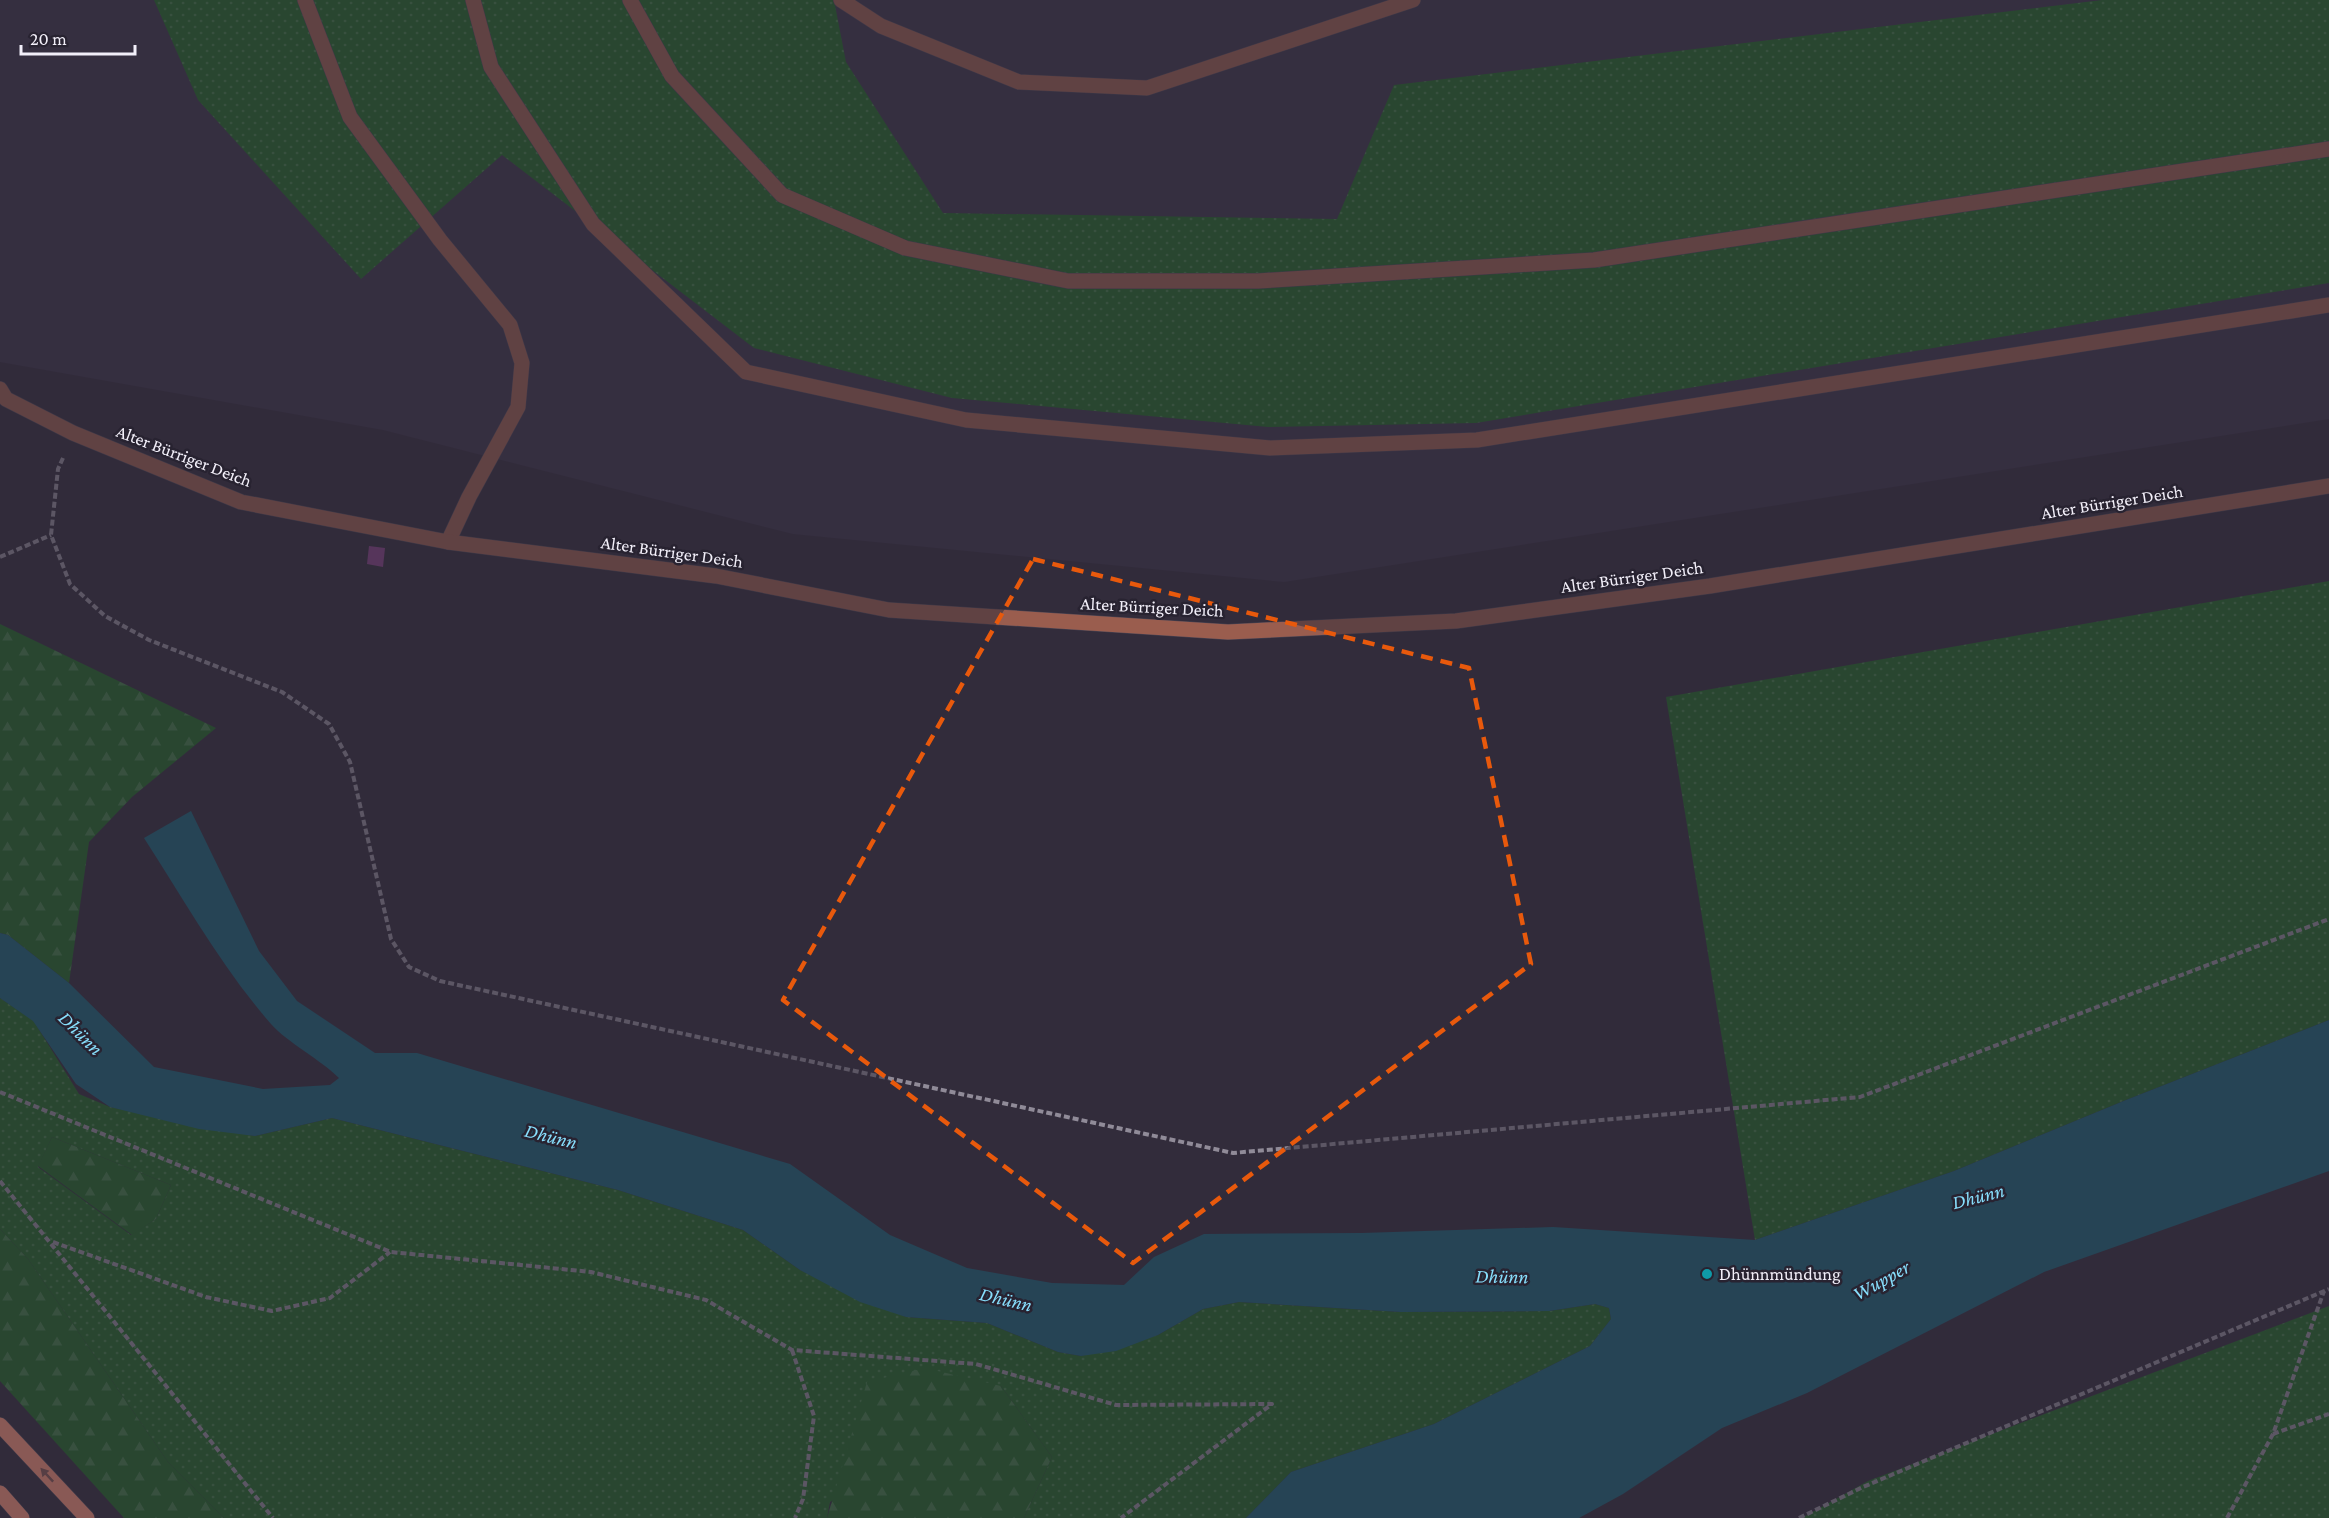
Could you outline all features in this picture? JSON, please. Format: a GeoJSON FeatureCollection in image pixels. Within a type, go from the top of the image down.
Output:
{"type":"FeatureCollection","features":[{"type":"Feature","properties":{"kind":"main road"},"geometry":{"type":"LineString","coordinates":[[0,1425],[87,1518]]}},
{"type":"Feature","properties":{"kind":"main road"},"geometry":{"type":"LineString","coordinates":[[0,1492],[22,1518]]}},
{"type":"Feature","properties":{"kind":"lane"},"geometry":{"type":"LineString","coordinates":[[305,0],[350,117],[440,240],[510,325],[522,363],[518,407],[469,497],[448,542]]}},
{"type":"Feature","properties":{"kind":"lane"},"geometry":{"type":"LineString","coordinates":[[473,0],[490,67],[593,224],[746,372],[966,420],[1270,448],[1478,440],[2329,305]]}},
{"type":"Feature","properties":{"kind":"lane"},"geometry":{"type":"LineString","coordinates":[[630,0],[672,76],[782,195],[905,248],[1068,281],[1258,281],[1594,260],[2329,149]]}},
{"type":"Feature","properties":{"kind":"lane"},"geometry":{"type":"LineString","coordinates":[[841,0],[881,26],[1019,82],[1147,88],[1413,0]]}},
{"type":"Feature","properties":{"kind":"lane","name":"Alter Bürriger Deich"},"geometry":{"type":"LineString","coordinates":[[0,389],[6,399],[73,433],[241,502],[448,542],[716,576],[889,610],[1227,632],[1456,621],[1710,586],[2329,486]]}},
{"type":"Feature","properties":{"kind":"path"},"geometry":{"type":"LineString","coordinates":[[58,469],[51,535],[70,584],[105,616],[149,640],[282,692],[329,724],[350,762],[391,939],[410,967],[440,981],[1233,1153],[1860,1097],[2329,919]]}},
{"type":"Feature","properties":{"kind":"path"},"geometry":{"type":"LineString","coordinates":[[0,557],[51,535]]}},
{"type":"Feature","properties":{"kind":"path"},"geometry":{"type":"LineString","coordinates":[[0,1092],[391,1252],[591,1272],[706,1300],[792,1350],[976,1364],[1116,1405],[1272,1404],[1121,1518]]}},
{"type":"Feature","properties":{"kind":"path"},"geometry":{"type":"LineString","coordinates":[[0,1181],[273,1518]]}},
{"type":"Feature","properties":{"kind":"path"},"geometry":{"type":"LineString","coordinates":[[51,1242],[206,1297],[272,1311],[330,1298],[391,1252]]}},
{"type":"Feature","properties":{"kind":"path"},"geometry":{"type":"LineString","coordinates":[[2227,1518],[2273,1434],[2327,1289]]}},
{"type":"Feature","properties":{"kind":"path"},"geometry":{"type":"LineString","coordinates":[[1799,1518],[1863,1487],[2327,1289]]}},
{"type":"Feature","properties":{"kind":"path"},"geometry":{"type":"LineString","coordinates":[[792,1350],[814,1416],[803,1499],[795,1518]]}},
{"type":"Feature","properties":{"kind":"path"},"geometry":{"type":"LineString","coordinates":[[2273,1434],[2329,1414]]}},
{"type":"Feature","properties":{"kind":"highlighted area"},"geometry":{"type":"Polygon","coordinates":[[[1033,559],[1469,668],[1531,964],[1133,1263],[783,1000],[1033,559]]]}},
{"type":"Feature","properties":{"kind":"shaded area"},"geometry":{"type":"Polygon","coordinates":[[[0,0],[2329,0],[2329,419],[1284,582],[793,534],[383,430],[0,362],[0,0]]]}},
{"type":"Feature","properties":{"kind":"green space"},"geometry":{"type":"Polygon","coordinates":[[[154,0],[834,0],[846,62],[943,213],[1337,219],[1394,85],[2102,0],[2329,0],[2329,283],[1476,423],[1268,427],[952,398],[754,348],[502,155],[361,279],[198,100],[154,0]]]}},
{"type":"Feature","properties":{"kind":"green space"},"geometry":{"type":"Polygon","coordinates":[[[2329,581],[2329,1020],[1954,1171],[1755,1240],[1666,697],[2329,581]]]}},
{"type":"Feature","properties":{"kind":"green space"},"geometry":{"type":"Polygon","coordinates":[[[0,624],[216,728],[132,797],[89,842],[69,983],[8,935],[0,933],[0,624]]]}},
{"type":"Feature","properties":{"kind":"green space"},"geometry":{"type":"Polygon","coordinates":[[[0,998],[33,1020],[79,1094],[110,1107],[255,1136],[332,1118],[618,1190],[743,1230],[800,1270],[906,1317],[987,1323],[1058,1352],[1081,1356],[1158,1335],[1203,1309],[1239,1302],[1401,1312],[1549,1311],[1595,1304],[1609,1308],[1611,1319],[1590,1346],[1434,1424],[1291,1472],[1246,1518],[1024,1518],[1052,1457],[1001,1386],[830,1502],[827,1518],[224,1518],[168,1462],[28,1259],[0,1229],[0,998]],[[52,1137],[38,1167],[131,1235],[156,1219],[171,1185],[52,1137]]]}},
{"type":"Feature","properties":{"kind":"green space"},"geometry":{"type":"Polygon","coordinates":[[[52,1137],[171,1185],[156,1219],[132,1235],[38,1166],[52,1137]]]}},
{"type":"Feature","properties":{"kind":"green space"},"geometry":{"type":"Polygon","coordinates":[[[0,1229],[28,1259],[168,1462],[224,1518],[124,1518],[0,1381],[0,1229]]]}},
{"type":"Feature","properties":{"kind":"green space"},"geometry":{"type":"Polygon","coordinates":[[[2329,1306],[2329,1518],[1802,1518],[1868,1481],[2329,1306]]]}},
{"type":"Feature","properties":{"kind":"green space"},"geometry":{"type":"Polygon","coordinates":[[[925,1368],[1001,1386],[1052,1457],[1024,1518],[827,1518],[867,1382],[925,1368]]]}},
{"type":"Feature","properties":{"kind":"water"},"geometry":{"type":"Polygon","coordinates":[[[191,811],[259,951],[297,1001],[375,1053],[417,1053],[790,1164],[890,1235],[967,1268],[1052,1283],[1124,1285],[1154,1257],[1204,1234],[1362,1233],[1553,1227],[1755,1240],[1954,1171],[2329,1020],[2329,1171],[2044,1272],[1807,1393],[1722,1428],[1623,1494],[1579,1518],[1246,1518],[1291,1472],[1434,1424],[1590,1346],[1611,1319],[1609,1308],[1595,1304],[1549,1311],[1401,1312],[1239,1302],[1203,1309],[1158,1335],[1116,1351],[1081,1356],[1058,1352],[987,1323],[906,1317],[860,1302],[800,1270],[743,1230],[618,1190],[332,1118],[255,1136],[199,1129],[110,1107],[76,1084],[33,1021],[0,998],[0,933],[8,935],[69,983],[154,1067],[263,1089],[330,1085],[339,1078],[278,1031],[253,1002],[204,933],[144,838],[191,811]]]}},
{"type":"Feature","properties":{"kind":"building"},"geometry":{"type":"Polygon","coordinates":[[[369,546],[385,548],[383,567],[367,564],[369,546]]]}},
{"type":"Feature","properties":{"kind":"place","name":"Dhünnmündung"},"geometry":{"type":"Point","coordinates":[1707,1274]}},
{"type":"Feature","properties":{"kind":"water label","name":"Dhünn"},"geometry":{"type":"Point","coordinates":[81,1033]}},
{"type":"Feature","properties":{"kind":"water label","name":"Dhünn"},"geometry":{"type":"Point","coordinates":[551,1136]}},
{"type":"Feature","properties":{"kind":"water label","name":"Dhünn"},"geometry":{"type":"Point","coordinates":[1978,1196]}},
{"type":"Feature","properties":{"kind":"water label","name":"Dhünn"},"geometry":{"type":"Point","coordinates":[1502,1276]}},
{"type":"Feature","properties":{"kind":"water label","name":"Wupper"},"geometry":{"type":"Point","coordinates":[1881,1280]}},
{"type":"Feature","properties":{"kind":"water label","name":"Dhünn"},"geometry":{"type":"Point","coordinates":[1006,1299]}}]}
